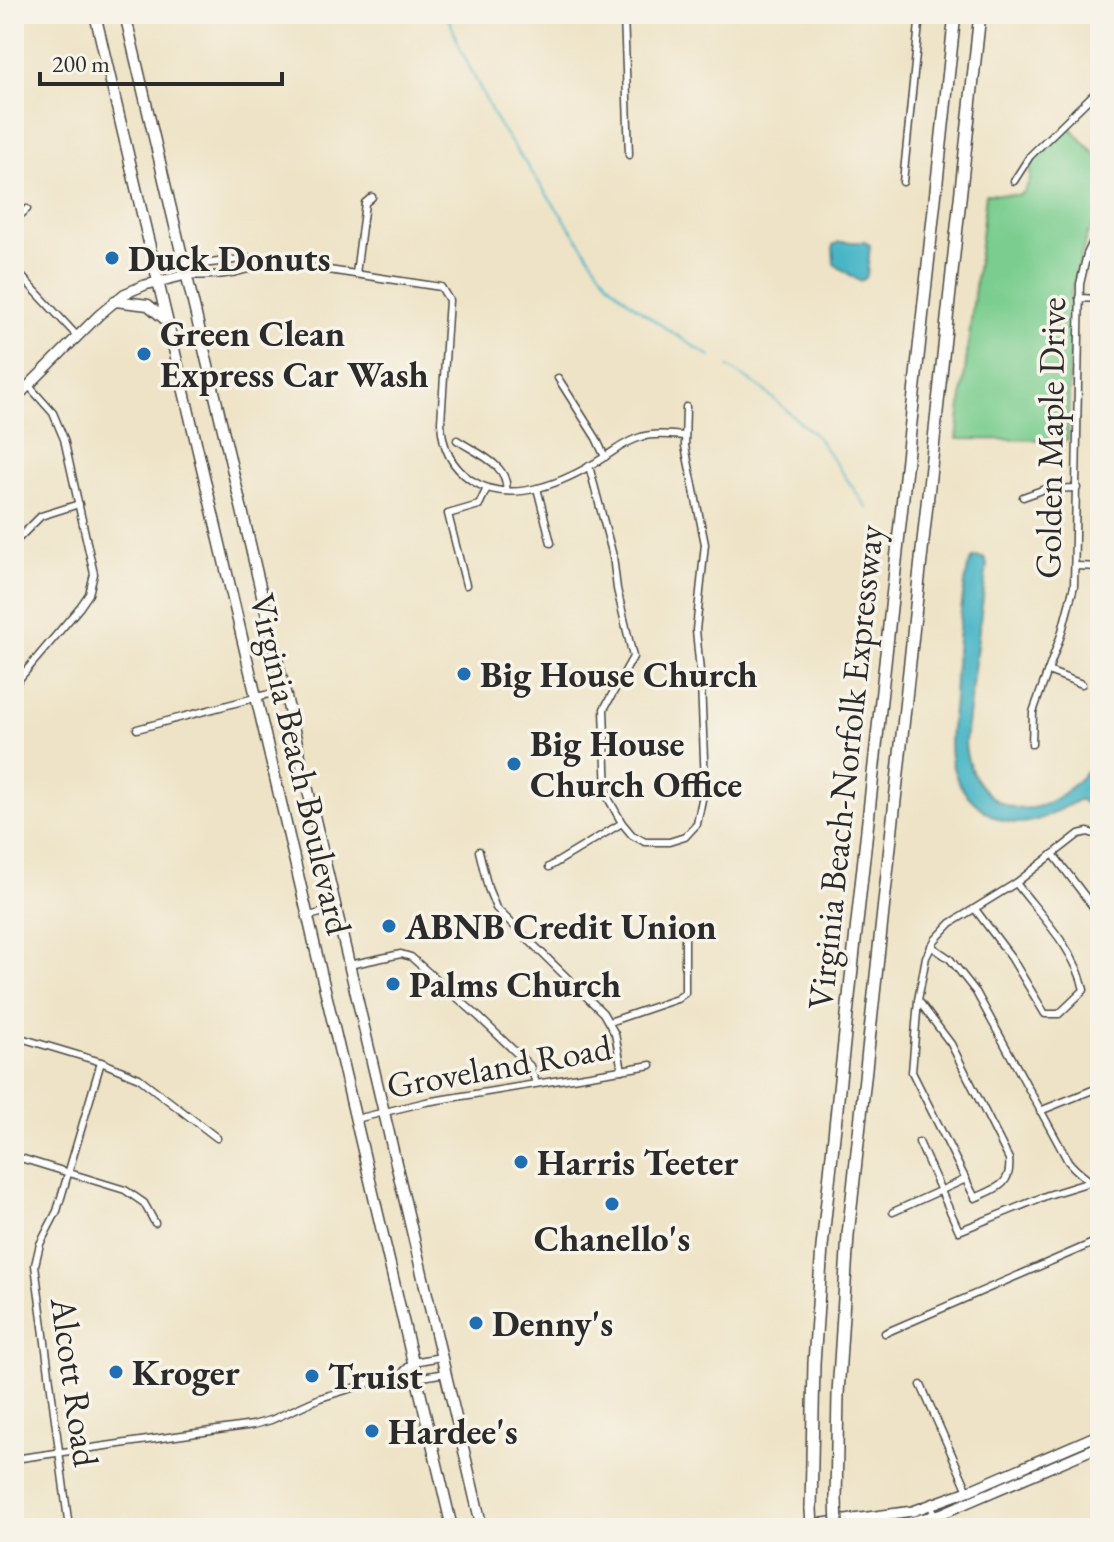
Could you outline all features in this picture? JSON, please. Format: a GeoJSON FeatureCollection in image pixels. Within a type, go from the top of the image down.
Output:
{"type":"FeatureCollection","features":[{"type":"Feature","properties":{"kind":"highway","name":"Virginia Beach-Norfolk Expressway"},"geometry":{"type":"LineString","coordinates":[[812,1528],[814,1363],[822,1247],[955,14]]}},
{"type":"Feature","properties":{"kind":"highway","name":"Virginia Beach-Norfolk Expressway"},"geometry":{"type":"LineString","coordinates":[[837,1528],[838,1394],[848,1235],[980,14]]}},
{"type":"Feature","properties":{"kind":"main road","name":"Virginia Beach Boulevard"},"geometry":{"type":"LineString","coordinates":[[95,14],[452,1528]]}},
{"type":"Feature","properties":{"kind":"main road","name":"Virginia Beach Boulevard"},"geometry":{"type":"LineString","coordinates":[[125,14],[482,1528]]}},
{"type":"Feature","properties":{"kind":"main road"},"geometry":{"type":"LineString","coordinates":[[14,400],[115,301],[137,288],[186,275]]}},
{"type":"Feature","properties":{"kind":"main road"},"geometry":{"type":"LineString","coordinates":[[115,301],[148,305],[169,323]]}},
{"type":"Feature","properties":{"kind":"main road"},"geometry":{"type":"LineString","coordinates":[[787,1528],[893,1515],[931,1505],[1100,1434]]}},
{"type":"Feature","properties":{"kind":"main road"},"geometry":{"type":"LineString","coordinates":[[888,1528],[934,1516],[1100,1446]]}},
{"type":"Feature","properties":{"kind":"street"},"geometry":{"type":"LineString","coordinates":[[624,14],[629,155]]}},
{"type":"Feature","properties":{"kind":"street"},"geometry":{"type":"LineString","coordinates":[[903,182],[920,14]]}},
{"type":"Feature","properties":{"kind":"street"},"geometry":{"type":"LineString","coordinates":[[1014,181],[1030,156],[1100,88]]}},
{"type":"Feature","properties":{"kind":"street"},"geometry":{"type":"LineString","coordinates":[[356,274],[365,203],[372,197]]}},
{"type":"Feature","properties":{"kind":"street"},"geometry":{"type":"LineString","coordinates":[[14,221],[27,209]]}},
{"type":"Feature","properties":{"kind":"street","name":"Golden Maple Drive"},"geometry":{"type":"LineString","coordinates":[[1032,744],[1033,712],[1072,600],[1076,566],[1079,298],[1083,267],[1100,227]]}},
{"type":"Feature","properties":{"kind":"street"},"geometry":{"type":"LineString","coordinates":[[186,275],[201,265],[249,258],[262,264],[436,285],[447,295],[441,422],[443,440],[447,453],[460,471],[487,488],[506,491],[537,488],[589,466],[642,437],[684,436]]}},
{"type":"Feature","properties":{"kind":"street"},"geometry":{"type":"LineString","coordinates":[[186,275],[207,277],[245,271],[262,264]]}},
{"type":"Feature","properties":{"kind":"street"},"geometry":{"type":"LineString","coordinates":[[14,268],[78,337]]}},
{"type":"Feature","properties":{"kind":"street"},"geometry":{"type":"LineString","coordinates":[[1079,298],[1100,299]]}},
{"type":"Feature","properties":{"kind":"street"},"geometry":{"type":"LineString","coordinates":[[558,378],[605,457]]}},
{"type":"Feature","properties":{"kind":"street"},"geometry":{"type":"LineString","coordinates":[[14,685],[89,594],[94,574],[57,421],[29,386]]}},
{"type":"Feature","properties":{"kind":"street"},"geometry":{"type":"LineString","coordinates":[[589,466],[613,556],[617,589],[633,657],[608,699],[603,718],[607,796],[632,835],[645,842],[669,842],[692,831],[701,816],[703,803],[702,705],[696,630],[705,544],[684,436],[686,407]]}},
{"type":"Feature","properties":{"kind":"street"},"geometry":{"type":"LineString","coordinates":[[457,440],[501,469],[507,481],[506,491]]}},
{"type":"Feature","properties":{"kind":"street"},"geometry":{"type":"LineString","coordinates":[[466,585],[448,514],[479,505],[487,488]]}},
{"type":"Feature","properties":{"kind":"street"},"geometry":{"type":"LineString","coordinates":[[537,488],[551,543]]}},
{"type":"Feature","properties":{"kind":"street"},"geometry":{"type":"LineString","coordinates":[[1023,497],[1045,489],[1077,488]]}},
{"type":"Feature","properties":{"kind":"street"},"geometry":{"type":"LineString","coordinates":[[14,543],[41,516],[79,504]]}},
{"type":"Feature","properties":{"kind":"street"},"geometry":{"type":"LineString","coordinates":[[1076,566],[1100,567]]}},
{"type":"Feature","properties":{"kind":"street"},"geometry":{"type":"LineString","coordinates":[[1048,671],[1082,684]]}},
{"type":"Feature","properties":{"kind":"street"},"geometry":{"type":"LineString","coordinates":[[137,729],[284,690]]}},
{"type":"Feature","properties":{"kind":"street"},"geometry":{"type":"LineString","coordinates":[[549,867],[622,823]]}},
{"type":"Feature","properties":{"kind":"street"},"geometry":{"type":"LineString","coordinates":[[918,1000],[951,1044],[1009,1159],[1010,1172],[1005,1183],[975,1198],[912,1072],[918,1000],[924,966],[931,946],[951,923],[1016,883],[1082,833],[1094,832],[1100,836]]}},
{"type":"Feature","properties":{"kind":"street"},"geometry":{"type":"LineString","coordinates":[[479,851],[496,908],[600,1010],[615,1034],[622,1070]]}},
{"type":"Feature","properties":{"kind":"street"},"geometry":{"type":"LineString","coordinates":[[1053,854],[1100,916]]}},
{"type":"Feature","properties":{"kind":"street"},"geometry":{"type":"LineString","coordinates":[[975,909],[1011,957],[1037,1006],[1045,1014],[1059,1014],[1084,990],[1072,957],[1016,883]]}},
{"type":"Feature","properties":{"kind":"street"},"geometry":{"type":"LineString","coordinates":[[309,916],[336,909]]}},
{"type":"Feature","properties":{"kind":"street"},"geometry":{"type":"LineString","coordinates":[[609,1022],[677,999],[685,993],[685,923]]}},
{"type":"Feature","properties":{"kind":"street"},"geometry":{"type":"LineString","coordinates":[[931,946],[950,959],[976,992],[1068,1161],[1084,1179],[1096,1180]]}},
{"type":"Feature","properties":{"kind":"street"},"geometry":{"type":"LineString","coordinates":[[349,965],[401,954],[411,957],[530,1066],[536,1083]]}},
{"type":"Feature","properties":{"kind":"street"},"geometry":{"type":"LineString","coordinates":[[14,1036],[101,1062],[156,1089],[217,1138]]}},
{"type":"Feature","properties":{"kind":"street","name":"Alcott Road"},"geometry":{"type":"LineString","coordinates":[[69,1528],[35,1277],[37,1256],[57,1211],[101,1062]]}},
{"type":"Feature","properties":{"kind":"street","name":"Groveland Road"},"geometry":{"type":"LineString","coordinates":[[356,1119],[426,1102],[651,1065]]}},
{"type":"Feature","properties":{"kind":"street"},"geometry":{"type":"LineString","coordinates":[[1040,1111],[1100,1087]]}},
{"type":"Feature","properties":{"kind":"street"},"geometry":{"type":"LineString","coordinates":[[919,1142],[959,1231],[1048,1195],[1096,1180]]}},
{"type":"Feature","properties":{"kind":"street"},"geometry":{"type":"LineString","coordinates":[[14,1156],[125,1190],[144,1203],[155,1223]]}},
{"type":"Feature","properties":{"kind":"street"},"geometry":{"type":"LineString","coordinates":[[893,1212],[966,1179]]}},
{"type":"Feature","properties":{"kind":"street"},"geometry":{"type":"LineString","coordinates":[[1096,1180],[1100,1190]]}},
{"type":"Feature","properties":{"kind":"street"},"geometry":{"type":"LineString","coordinates":[[885,1333],[1100,1240]]}},
{"type":"Feature","properties":{"kind":"street"},"geometry":{"type":"LineString","coordinates":[[400,1375],[413,1362],[441,1357]]}},
{"type":"Feature","properties":{"kind":"street"},"geometry":{"type":"LineString","coordinates":[[14,1459],[253,1425],[343,1390],[400,1375],[417,1378],[445,1373]]}},
{"type":"Feature","properties":{"kind":"street"},"geometry":{"type":"LineString","coordinates":[[921,1385],[968,1491]]}},
{"type":"Feature","properties":{"kind":"street"},"geometry":{"type":"LineString","coordinates":[[931,1505],[939,1528]]}},
{"type":"Feature","properties":{"kind":"green space"},"geometry":{"type":"Polygon","coordinates":[[[1070,127],[1100,160],[1100,215],[1087,235],[1071,292],[1068,440],[957,439],[986,194],[1018,195],[1024,192],[1030,180],[1031,161],[1070,127]]]}},
{"type":"Feature","properties":{"kind":"water"},"geometry":{"type":"Polygon","coordinates":[[[839,242],[864,242],[870,245],[867,275],[859,281],[834,264],[833,245],[839,242]]]}},
{"type":"Feature","properties":{"kind":"water"},"geometry":{"type":"Polygon","coordinates":[[[973,558],[985,559],[987,565],[965,741],[970,768],[996,800],[1022,809],[1037,807],[1055,799],[1100,758],[1100,769],[1086,788],[1098,805],[1096,808],[1091,808],[1080,799],[1039,819],[1014,823],[989,814],[975,803],[956,777],[950,742],[958,633],[968,567],[973,558]]]}},
{"type":"Feature","properties":{"kind":"waterway"},"geometry":{"type":"LineString","coordinates":[[443,14],[450,21],[497,122],[607,281],[644,313],[711,357]]}},
{"type":"Feature","properties":{"kind":"waterway"},"geometry":{"type":"LineString","coordinates":[[728,367],[760,387],[818,438],[868,509]]}},
{"type":"Feature","properties":{"kind":"place","name":"Duck Donuts"},"geometry":{"type":"Point","coordinates":[112,258]}},
{"type":"Feature","properties":{"kind":"place","name":"Green Clean Express Car Wash"},"geometry":{"type":"Point","coordinates":[144,354]}},
{"type":"Feature","properties":{"kind":"place","name":"Big House Church"},"geometry":{"type":"Point","coordinates":[464,674]}},
{"type":"Feature","properties":{"kind":"place","name":"Big House Church Office"},"geometry":{"type":"Point","coordinates":[514,764]}},
{"type":"Feature","properties":{"kind":"place","name":"ABNB Credit Union"},"geometry":{"type":"Point","coordinates":[389,926]}},
{"type":"Feature","properties":{"kind":"place","name":"Palms Church"},"geometry":{"type":"Point","coordinates":[393,984]}},
{"type":"Feature","properties":{"kind":"place","name":"Harris Teeter"},"geometry":{"type":"Point","coordinates":[521,1162]}},
{"type":"Feature","properties":{"kind":"place","name":"Chanello's"},"geometry":{"type":"Point","coordinates":[612,1204]}},
{"type":"Feature","properties":{"kind":"place","name":"Denny's"},"geometry":{"type":"Point","coordinates":[476,1323]}},
{"type":"Feature","properties":{"kind":"place","name":"Kroger"},"geometry":{"type":"Point","coordinates":[116,1372]}},
{"type":"Feature","properties":{"kind":"place","name":"Truist"},"geometry":{"type":"Point","coordinates":[312,1376]}},
{"type":"Feature","properties":{"kind":"place","name":"Hardee's"},"geometry":{"type":"Point","coordinates":[372,1431]}}]}
